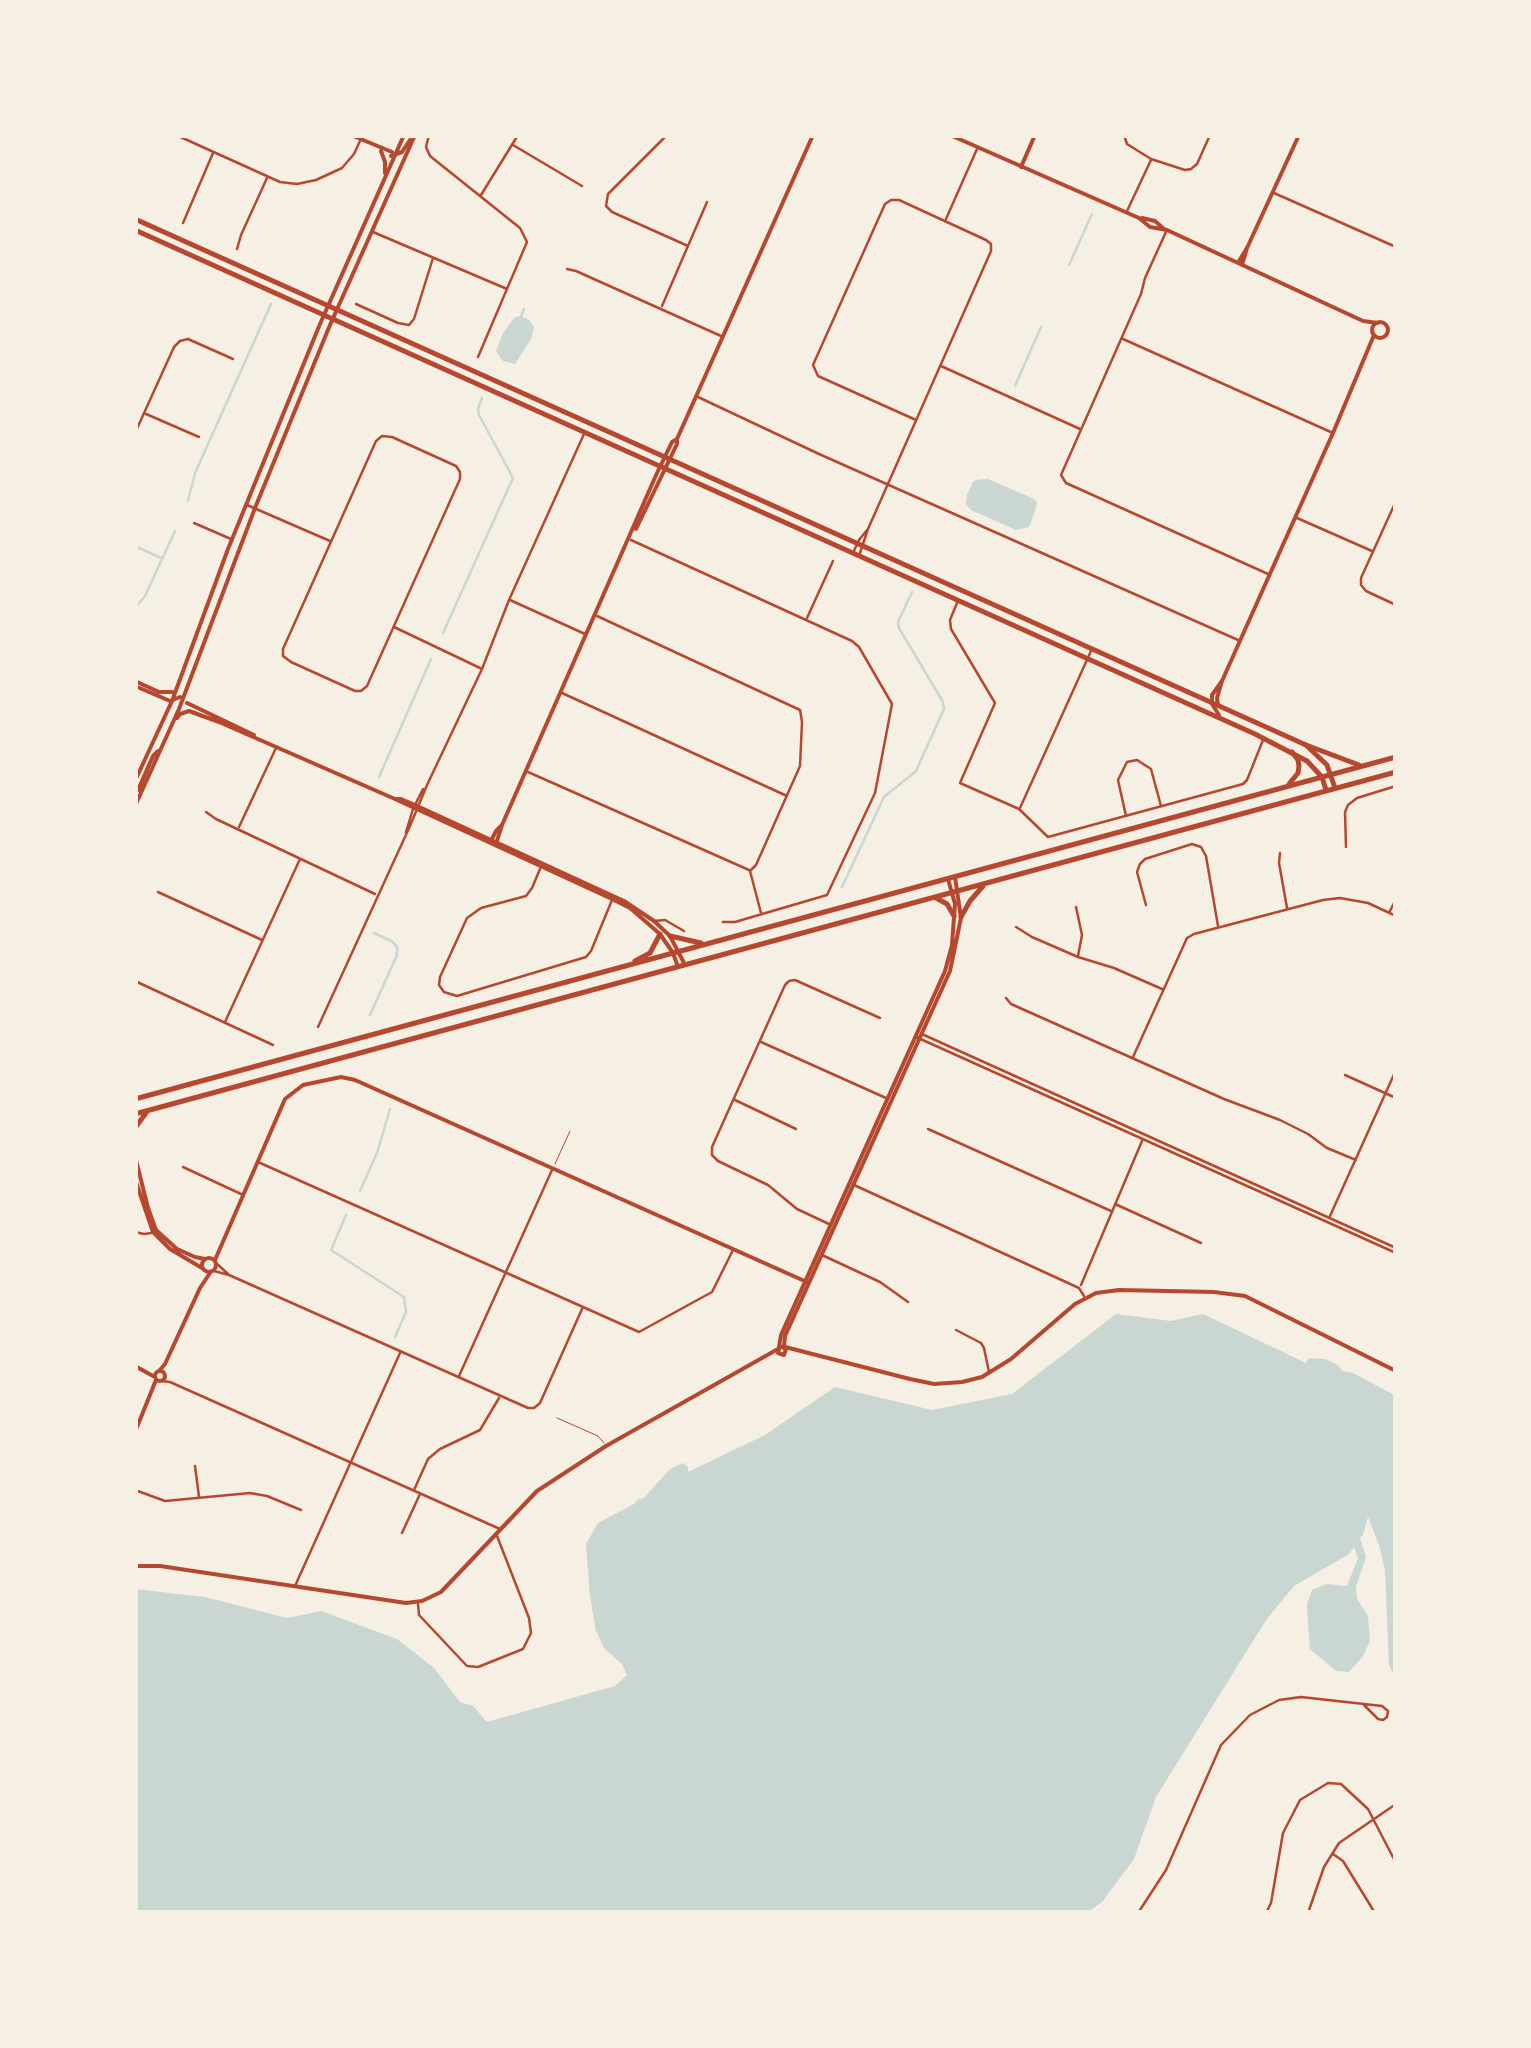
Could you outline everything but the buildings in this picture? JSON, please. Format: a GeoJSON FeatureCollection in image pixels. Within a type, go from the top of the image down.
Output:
{"type":"FeatureCollection","features":[{"type":"Feature","properties":{"kind":"main road"},"geometry":{"type":"LineString","coordinates":[[137,220],[1212,704],[1363,766]]}},
{"type":"Feature","properties":{"kind":"main road"},"geometry":{"type":"LineString","coordinates":[[135,230],[1292,752],[1322,777],[1326,790]]}},
{"type":"Feature","properties":{"kind":"main road"},"geometry":{"type":"LineString","coordinates":[[1306,745],[1324,760],[1335,788]]}},
{"type":"Feature","properties":{"kind":"main road"},"geometry":{"type":"LineString","coordinates":[[1287,786],[1299,770],[1292,752]]}},
{"type":"Feature","properties":{"kind":"main road"},"geometry":{"type":"LineString","coordinates":[[136,1098],[1396,757]]}},
{"type":"Feature","properties":{"kind":"main road"},"geometry":{"type":"LineString","coordinates":[[135,1114],[1396,772]]}},
{"type":"Feature","properties":{"kind":"main road"},"geometry":{"type":"LineString","coordinates":[[935,898],[958,916],[985,884]]}},
{"type":"Feature","properties":{"kind":"main road"},"geometry":{"type":"LineString","coordinates":[[623,967],[650,953],[660,934]]}},
{"type":"Feature","properties":{"kind":"main road"},"geometry":{"type":"LineString","coordinates":[[670,936],[707,944]]}},
{"type":"Feature","properties":{"kind":"main road"},"geometry":{"type":"LineString","coordinates":[[135,1128],[148,1111]]}},
{"type":"Feature","properties":{"kind":"street"},"geometry":{"type":"LineString","coordinates":[[176,135],[280,182],[297,184],[326,176],[348,163],[361,140]]}},
{"type":"Feature","properties":{"kind":"street"},"geometry":{"type":"LineString","coordinates":[[351,135],[394,153]]}},
{"type":"Feature","properties":{"kind":"street"},"geometry":{"type":"LineString","coordinates":[[135,781],[172,701],[327,306],[404,135]]}},
{"type":"Feature","properties":{"kind":"street"},"geometry":{"type":"LineString","coordinates":[[430,135],[426,147],[430,156],[520,228],[527,242],[478,357]]}},
{"type":"Feature","properties":{"kind":"street"},"geometry":{"type":"LineString","coordinates":[[480,196],[518,135]]}},
{"type":"Feature","properties":{"kind":"street"},"geometry":{"type":"LineString","coordinates":[[666,135],[608,194],[606,206],[688,246]]}},
{"type":"Feature","properties":{"kind":"street"},"geometry":{"type":"LineString","coordinates":[[494,843],[496,831],[638,527],[672,442],[697,397],[813,135]]}},
{"type":"Feature","properties":{"kind":"street"},"geometry":{"type":"LineString","coordinates":[[950,135],[1126,213],[1150,218],[1165,229],[1363,320],[1384,324],[1384,335],[1367,355]]}},
{"type":"Feature","properties":{"kind":"street"},"geometry":{"type":"LineString","coordinates":[[1021,167],[1035,135]]}},
{"type":"Feature","properties":{"kind":"street"},"geometry":{"type":"LineString","coordinates":[[1124,135],[1128,144],[1151,160],[1185,170],[1197,164],[1210,135]]}},
{"type":"Feature","properties":{"kind":"street"},"geometry":{"type":"LineString","coordinates":[[1240,264],[1299,135]]}},
{"type":"Feature","properties":{"kind":"street"},"geometry":{"type":"LineString","coordinates":[[370,144],[381,151],[402,152],[415,136]]}},
{"type":"Feature","properties":{"kind":"street"},"geometry":{"type":"LineString","coordinates":[[135,683],[172,701],[186,688],[332,319],[415,136]]}},
{"type":"Feature","properties":{"kind":"street"},"geometry":{"type":"LineString","coordinates":[[513,145],[582,186]]}},
{"type":"Feature","properties":{"kind":"street"},"geometry":{"type":"LineString","coordinates":[[945,221],[978,148]]}},
{"type":"Feature","properties":{"kind":"street"},"geometry":{"type":"LineString","coordinates":[[381,151],[385,178]]}},
{"type":"Feature","properties":{"kind":"street"},"geometry":{"type":"LineString","coordinates":[[183,223],[213,152]]}},
{"type":"Feature","properties":{"kind":"street"},"geometry":{"type":"LineString","coordinates":[[394,153],[398,173]]}},
{"type":"Feature","properties":{"kind":"street"},"geometry":{"type":"LineString","coordinates":[[1126,213],[1151,160]]}},
{"type":"Feature","properties":{"kind":"street"},"geometry":{"type":"LineString","coordinates":[[238,249],[267,176]]}},
{"type":"Feature","properties":{"kind":"street"},"geometry":{"type":"LineString","coordinates":[[1272,192],[1396,247]]}},
{"type":"Feature","properties":{"kind":"street"},"geometry":{"type":"LineString","coordinates":[[856,554],[889,483],[991,251],[986,240],[899,200],[891,200],[813,365],[818,376],[916,420]]}},
{"type":"Feature","properties":{"kind":"street"},"geometry":{"type":"LineString","coordinates":[[662,308],[708,202]]}},
{"type":"Feature","properties":{"kind":"street"},"geometry":{"type":"LineString","coordinates":[[135,230],[137,220]]}},
{"type":"Feature","properties":{"kind":"street"},"geometry":{"type":"LineString","coordinates":[[1165,229],[1060,476],[1066,483],[1270,574]]}},
{"type":"Feature","properties":{"kind":"street"},"geometry":{"type":"LineString","coordinates":[[372,231],[507,289]]}},
{"type":"Feature","properties":{"kind":"street"},"geometry":{"type":"LineString","coordinates":[[356,304],[409,325],[434,257]]}},
{"type":"Feature","properties":{"kind":"street"},"geometry":{"type":"LineString","coordinates":[[566,269],[723,337]]}},
{"type":"Feature","properties":{"kind":"street"},"geometry":{"type":"LineString","coordinates":[[1363,320],[1373,333],[1396,336]]}},
{"type":"Feature","properties":{"kind":"street"},"geometry":{"type":"LineString","coordinates":[[1221,708],[1217,702],[1222,682],[1334,433],[1378,323]]}},
{"type":"Feature","properties":{"kind":"street"},"geometry":{"type":"LineString","coordinates":[[1121,338],[1334,433]]}},
{"type":"Feature","properties":{"kind":"street"},"geometry":{"type":"LineString","coordinates":[[135,433],[180,341],[188,339],[233,359]]}},
{"type":"Feature","properties":{"kind":"street"},"geometry":{"type":"LineString","coordinates":[[940,366],[1080,429]]}},
{"type":"Feature","properties":{"kind":"street"},"geometry":{"type":"LineString","coordinates":[[697,397],[1240,641]]}},
{"type":"Feature","properties":{"kind":"street"},"geometry":{"type":"LineString","coordinates":[[145,414],[199,437]]}},
{"type":"Feature","properties":{"kind":"street"},"geometry":{"type":"LineString","coordinates":[[318,1027],[426,784],[482,669],[584,432]]}},
{"type":"Feature","properties":{"kind":"street"},"geometry":{"type":"LineString","coordinates":[[382,436],[456,466],[460,472],[394,627],[362,691],[320,676],[283,656],[282,649],[331,542],[376,441],[382,436]]}},
{"type":"Feature","properties":{"kind":"street"},"geometry":{"type":"LineString","coordinates":[[1396,501],[1360,578],[1366,591],[1396,605]]}},
{"type":"Feature","properties":{"kind":"street"},"geometry":{"type":"LineString","coordinates":[[246,505],[331,542]]}},
{"type":"Feature","properties":{"kind":"street"},"geometry":{"type":"LineString","coordinates":[[1295,518],[1373,552]]}},
{"type":"Feature","properties":{"kind":"street"},"geometry":{"type":"LineString","coordinates":[[194,524],[232,540]]}},
{"type":"Feature","properties":{"kind":"street"},"geometry":{"type":"LineString","coordinates":[[631,536],[856,644],[890,698],[892,712],[874,794],[832,890],[822,899],[723,922]]}},
{"type":"Feature","properties":{"kind":"street"},"geometry":{"type":"LineString","coordinates":[[806,620],[833,561]]}},
{"type":"Feature","properties":{"kind":"street"},"geometry":{"type":"LineString","coordinates":[[216,582],[226,585]]}},
{"type":"Feature","properties":{"kind":"street"},"geometry":{"type":"LineString","coordinates":[[509,600],[586,634]]}},
{"type":"Feature","properties":{"kind":"street"},"geometry":{"type":"LineString","coordinates":[[958,600],[950,628],[995,702],[960,784],[1019,809],[1048,837],[1246,782],[1264,739]]}},
{"type":"Feature","properties":{"kind":"street"},"geometry":{"type":"LineString","coordinates":[[595,615],[800,710],[800,766],[756,866],[750,870]]}},
{"type":"Feature","properties":{"kind":"street"},"geometry":{"type":"LineString","coordinates":[[394,627],[482,669]]}},
{"type":"Feature","properties":{"kind":"street"},"geometry":{"type":"LineString","coordinates":[[1019,809],[1091,650]]}},
{"type":"Feature","properties":{"kind":"street"},"geometry":{"type":"LineString","coordinates":[[1201,699],[1212,695],[1222,682]]}},
{"type":"Feature","properties":{"kind":"street"},"geometry":{"type":"LineString","coordinates":[[135,683],[164,694],[175,689]]}},
{"type":"Feature","properties":{"kind":"street"},"geometry":{"type":"LineString","coordinates":[[135,806],[184,704],[186,688]]}},
{"type":"Feature","properties":{"kind":"street"},"geometry":{"type":"LineString","coordinates":[[561,692],[787,796]]}},
{"type":"Feature","properties":{"kind":"street"},"geometry":{"type":"LineString","coordinates":[[1212,695],[1212,704],[1223,720]]}},
{"type":"Feature","properties":{"kind":"street"},"geometry":{"type":"LineString","coordinates":[[162,698],[167,712]]}},
{"type":"Feature","properties":{"kind":"street"},"geometry":{"type":"LineString","coordinates":[[167,712],[184,704],[613,897],[670,936],[681,967]]}},
{"type":"Feature","properties":{"kind":"street"},"geometry":{"type":"LineString","coordinates":[[174,721],[189,711],[276,746]]}},
{"type":"Feature","properties":{"kind":"street"},"geometry":{"type":"LineString","coordinates":[[238,829],[276,746]]}},
{"type":"Feature","properties":{"kind":"street"},"geometry":{"type":"LineString","coordinates":[[135,789],[138,790],[161,747]]}},
{"type":"Feature","properties":{"kind":"street"},"geometry":{"type":"LineString","coordinates":[[1126,817],[1118,780],[1126,762],[1137,760],[1151,770],[1162,807]]}},
{"type":"Feature","properties":{"kind":"street"},"geometry":{"type":"LineString","coordinates":[[526,771],[750,870]]}},
{"type":"Feature","properties":{"kind":"street"},"geometry":{"type":"LineString","coordinates":[[1346,847],[1348,805],[1357,798],[1396,786]]}},
{"type":"Feature","properties":{"kind":"street"},"geometry":{"type":"LineString","coordinates":[[206,812],[377,895]]}},
{"type":"Feature","properties":{"kind":"street"},"geometry":{"type":"LineString","coordinates":[[1146,905],[1137,872],[1140,864],[1145,859],[1198,845],[1206,856],[1218,927]]}},
{"type":"Feature","properties":{"kind":"street"},"geometry":{"type":"LineString","coordinates":[[1280,853],[1287,909]]}},
{"type":"Feature","properties":{"kind":"street"},"geometry":{"type":"LineString","coordinates":[[226,1022],[300,857]]}},
{"type":"Feature","properties":{"kind":"street"},"geometry":{"type":"LineString","coordinates":[[542,865],[526,896],[481,908],[466,918],[440,977],[444,992],[457,996],[586,957],[613,897]]}},
{"type":"Feature","properties":{"kind":"street"},"geometry":{"type":"LineString","coordinates":[[750,870],[761,915]]}},
{"type":"Feature","properties":{"kind":"street"},"geometry":{"type":"LineString","coordinates":[[782,1349],[807,1282],[948,962],[958,916],[952,877]]}},
{"type":"Feature","properties":{"kind":"street"},"geometry":{"type":"LineString","coordinates":[[158,892],[263,941]]}},
{"type":"Feature","properties":{"kind":"street"},"geometry":{"type":"LineString","coordinates":[[613,897],[660,934],[676,952]]}},
{"type":"Feature","properties":{"kind":"street"},"geometry":{"type":"LineString","coordinates":[[1132,1058],[1187,938],[1323,900],[1347,898],[1396,916]]}},
{"type":"Feature","properties":{"kind":"street"},"geometry":{"type":"LineString","coordinates":[[1389,913],[1396,898]]}},
{"type":"Feature","properties":{"kind":"street"},"geometry":{"type":"LineString","coordinates":[[1076,907],[1082,935],[1078,957]]}},
{"type":"Feature","properties":{"kind":"street"},"geometry":{"type":"LineString","coordinates":[[654,922],[665,920],[684,931]]}},
{"type":"Feature","properties":{"kind":"street"},"geometry":{"type":"LineString","coordinates":[[1016,927],[1032,938],[1164,990]]}},
{"type":"Feature","properties":{"kind":"street"},"geometry":{"type":"LineString","coordinates":[[833,1226],[797,1209],[768,1185],[718,1162],[712,1147],[784,984],[795,980],[880,1018]]}},
{"type":"Feature","properties":{"kind":"street"},"geometry":{"type":"LineString","coordinates":[[135,981],[273,1045]]}},
{"type":"Feature","properties":{"kind":"street"},"geometry":{"type":"LineString","coordinates":[[1006,998],[1011,1004],[1224,1100],[1280,1120],[1356,1160]]}},
{"type":"Feature","properties":{"kind":"street"},"geometry":{"type":"LineString","coordinates":[[919,1035],[1396,1250]]}},
{"type":"Feature","properties":{"kind":"street"},"geometry":{"type":"LineString","coordinates":[[759,1042],[890,1100]]}},
{"type":"Feature","properties":{"kind":"street"},"geometry":{"type":"LineString","coordinates":[[1328,1220],[1396,1070]]}},
{"type":"Feature","properties":{"kind":"street"},"geometry":{"type":"LineString","coordinates":[[1345,1075],[1396,1098]]}},
{"type":"Feature","properties":{"kind":"street"},"geometry":{"type":"LineString","coordinates":[[135,1432],[285,1100],[295,1090],[318,1080],[355,1080],[807,1282]]}},
{"type":"Feature","properties":{"kind":"street"},"geometry":{"type":"LineString","coordinates":[[734,1100],[796,1129]]}},
{"type":"Feature","properties":{"kind":"street"},"geometry":{"type":"LineString","coordinates":[[928,1128],[1111,1211]]}},
{"type":"Feature","properties":{"kind":"street"},"geometry":{"type":"LineString","coordinates":[[1080,1288],[1144,1137]]}},
{"type":"Feature","properties":{"kind":"street"},"geometry":{"type":"LineString","coordinates":[[135,1156],[155,1231],[177,1249],[211,1260],[230,1275],[534,1408],[540,1403],[582,1307]]}},
{"type":"Feature","properties":{"kind":"street"},"geometry":{"type":"LineString","coordinates":[[256,1161],[642,1332],[712,1292],[733,1249]]}},
{"type":"Feature","properties":{"kind":"street"},"geometry":{"type":"LineString","coordinates":[[184,1167],[242,1194]]}},
{"type":"Feature","properties":{"kind":"street"},"geometry":{"type":"LineString","coordinates":[[458,1378],[553,1168]]}},
{"type":"Feature","properties":{"kind":"street"},"geometry":{"type":"LineString","coordinates":[[135,1179],[141,1202],[163,1244],[207,1271],[230,1275]]}},
{"type":"Feature","properties":{"kind":"street"},"geometry":{"type":"LineString","coordinates":[[852,1184],[1080,1288],[1084,1298]]}},
{"type":"Feature","properties":{"kind":"street"},"geometry":{"type":"LineString","coordinates":[[1114,1203],[1201,1243]]}},
{"type":"Feature","properties":{"kind":"street"},"geometry":{"type":"LineString","coordinates":[[135,1232],[155,1231]]}},
{"type":"Feature","properties":{"kind":"street"},"geometry":{"type":"LineString","coordinates":[[820,1254],[880,1282],[908,1302]]}},
{"type":"Feature","properties":{"kind":"street"},"geometry":{"type":"LineString","coordinates":[[207,1271],[202,1264],[211,1260]]}},
{"type":"Feature","properties":{"kind":"street"},"geometry":{"type":"LineString","coordinates":[[135,1566],[160,1566],[417,1603],[441,1592],[537,1491],[606,1446],[769,1354],[782,1349],[796,1351],[934,1384],[962,1382],[989,1373],[1011,1359],[1084,1298],[1096,1293],[1119,1290],[1245,1296],[1396,1371]]}},
{"type":"Feature","properties":{"kind":"street"},"geometry":{"type":"LineString","coordinates":[[956,1330],[981,1342],[989,1373]]}},
{"type":"Feature","properties":{"kind":"street"},"geometry":{"type":"LineString","coordinates":[[295,1586],[400,1352]]}},
{"type":"Feature","properties":{"kind":"street"},"geometry":{"type":"LineString","coordinates":[[138,1367],[499,1532],[531,1633],[523,1649],[478,1667],[467,1666],[420,1615],[417,1603]]}},
{"type":"Feature","properties":{"kind":"street"},"geometry":{"type":"LineString","coordinates":[[414,1490],[428,1459],[480,1430],[500,1396]]}},
{"type":"Feature","properties":{"kind":"street"},"geometry":{"type":"LineString","coordinates":[[195,1466],[199,1498]]}},
{"type":"Feature","properties":{"kind":"street"},"geometry":{"type":"LineString","coordinates":[[135,1490],[165,1501],[250,1492],[301,1510]]}},
{"type":"Feature","properties":{"kind":"street"},"geometry":{"type":"LineString","coordinates":[[402,1533],[420,1494]]}},
{"type":"Feature","properties":{"kind":"street"},"geometry":{"type":"LineString","coordinates":[[1138,1913],[1166,1870],[1221,1746],[1242,1721],[1268,1704],[1289,1698],[1316,1698],[1363,1704],[1385,1707],[1388,1715],[1378,1719],[1363,1704]]}},
{"type":"Feature","properties":{"kind":"street"},"geometry":{"type":"LineString","coordinates":[[1266,1913],[1272,1903],[1283,1833],[1300,1800],[1328,1783],[1340,1783],[1368,1808],[1396,1863]]}},
{"type":"Feature","properties":{"kind":"street"},"geometry":{"type":"LineString","coordinates":[[1308,1913],[1322,1872],[1342,1840],[1396,1804]]}},
{"type":"Feature","properties":{"kind":"street"},"geometry":{"type":"LineString","coordinates":[[1332,1854],[1342,1861],[1375,1913]]}},
{"type":"Feature","properties":{"kind":"lane"},"geometry":{"type":"LineString","coordinates":[[553,1168],[570,1131]]}},
{"type":"Feature","properties":{"kind":"lane"},"geometry":{"type":"LineString","coordinates":[[556,1418],[598,1436],[606,1446]]}},
{"type":"Feature","properties":{"kind":"shaded area"},"geometry":{"type":"Polygon","coordinates":[[[521,316],[534,327],[531,339],[515,364],[503,361],[496,351],[503,333],[515,317],[521,316]]]}},
{"type":"Feature","properties":{"kind":"shaded area"},"geometry":{"type":"Polygon","coordinates":[[[988,479],[1037,502],[1029,527],[1016,530],[971,510],[966,504],[973,482],[988,479]]]}},
{"type":"Feature","properties":{"kind":"shaded area"},"geometry":{"type":"Polygon","coordinates":[[[1116,1314],[1171,1321],[1203,1314],[1306,1363],[1309,1358],[1325,1359],[1396,1396],[1396,1680],[1389,1665],[1385,1570],[1368,1517],[1360,1538],[1366,1557],[1356,1587],[1357,1599],[1368,1616],[1370,1641],[1363,1656],[1349,1672],[1336,1671],[1310,1649],[1308,1626],[1307,1604],[1312,1590],[1326,1584],[1347,1586],[1358,1558],[1354,1547],[1349,1554],[1294,1586],[1266,1620],[1156,1797],[1134,1859],[1102,1902],[1086,1913],[135,1913],[135,1589],[205,1597],[287,1618],[321,1611],[397,1639],[434,1668],[460,1702],[473,1706],[487,1722],[615,1686],[627,1675],[622,1664],[604,1648],[596,1631],[586,1544],[598,1523],[644,1498],[670,1469],[683,1463],[688,1472],[765,1435],[835,1387],[932,1410],[1012,1394],[1116,1314]]]}},
{"type":"Feature","properties":{"kind":"waterway"},"geometry":{"type":"LineString","coordinates":[[1069,265],[1092,214]]}},
{"type":"Feature","properties":{"kind":"waterway"},"geometry":{"type":"LineString","coordinates":[[188,501],[195,473],[271,304]]}},
{"type":"Feature","properties":{"kind":"waterway"},"geometry":{"type":"LineString","coordinates":[[521,316],[524,309]]}},
{"type":"Feature","properties":{"kind":"waterway"},"geometry":{"type":"LineString","coordinates":[[1015,386],[1041,327]]}},
{"type":"Feature","properties":{"kind":"waterway"},"geometry":{"type":"LineString","coordinates":[[443,633],[513,478],[479,415],[482,398]]}},
{"type":"Feature","properties":{"kind":"waterway"},"geometry":{"type":"LineString","coordinates":[[135,608],[145,596],[175,531]]}},
{"type":"Feature","properties":{"kind":"waterway"},"geometry":{"type":"LineString","coordinates":[[135,546],[161,558]]}},
{"type":"Feature","properties":{"kind":"waterway"},"geometry":{"type":"LineString","coordinates":[[842,887],[884,797],[916,771],[944,709],[899,628],[912,592]]}},
{"type":"Feature","properties":{"kind":"waterway"},"geometry":{"type":"LineString","coordinates":[[379,777],[431,659]]}},
{"type":"Feature","properties":{"kind":"waterway"},"geometry":{"type":"LineString","coordinates":[[370,1015],[397,955],[393,942],[374,933]]}},
{"type":"Feature","properties":{"kind":"waterway"},"geometry":{"type":"LineString","coordinates":[[360,1191],[390,1109]]}},
{"type":"Feature","properties":{"kind":"waterway"},"geometry":{"type":"LineString","coordinates":[[346,1215],[331,1250],[404,1297],[406,1312],[395,1337]]}}]}
